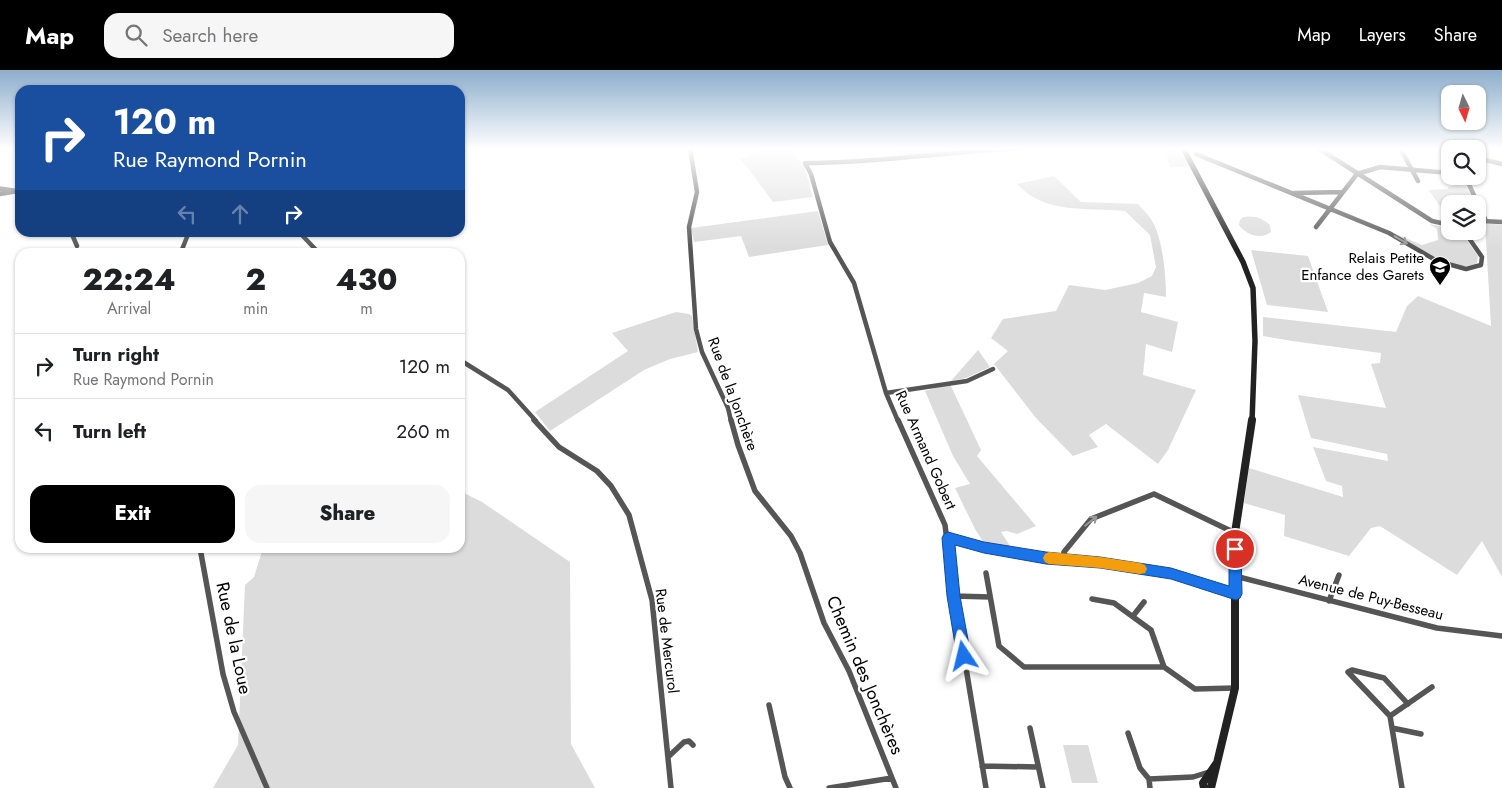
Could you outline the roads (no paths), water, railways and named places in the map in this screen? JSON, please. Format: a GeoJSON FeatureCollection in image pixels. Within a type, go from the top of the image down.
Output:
{"type":"FeatureCollection","features":[{"type":"Feature","properties":{"kind":"main road"},"geometry":{"type":"LineString","coordinates":[[1201,182],[1243,262],[1253,288],[1255,341],[1252,432],[1235,533],[1236,688],[1218,762],[1206,786]]}},
{"type":"Feature","properties":{"kind":"main road"},"geometry":{"type":"LineString","coordinates":[[1206,786],[1209,772],[1218,762]]}},
{"type":"Feature","properties":{"kind":"street","name":"Rue de la Jonchère"},"geometry":{"type":"LineString","coordinates":[[695,182],[697,192],[689,227],[689,237],[696,329],[702,352],[728,408],[738,445],[755,491],[791,536],[807,573]]}},
{"type":"Feature","properties":{"kind":"street","name":"Rue Armand Gobert"},"geometry":{"type":"LineString","coordinates":[[813,182],[830,242],[848,272],[858,297],[886,393],[945,525],[954,596],[986,788]]}},
{"type":"Feature","properties":{"kind":"street"},"geometry":{"type":"LineString","coordinates":[[1261,182],[1389,233],[1438,261],[1466,269],[1481,265],[1482,257],[1470,240]]}},
{"type":"Feature","properties":{"kind":"street"},"geometry":{"type":"LineString","coordinates":[[1316,227],[1351,182]]}},
{"type":"Feature","properties":{"kind":"street"},"geometry":{"type":"LineString","coordinates":[[1369,182],[1432,221],[1441,223]]}},
{"type":"Feature","properties":{"kind":"street"},"geometry":{"type":"LineString","coordinates":[[0,189],[15,191]]}},
{"type":"Feature","properties":{"kind":"street"},"geometry":{"type":"LineString","coordinates":[[0,194],[15,192]]}},
{"type":"Feature","properties":{"kind":"street"},"geometry":{"type":"LineString","coordinates":[[1291,193],[1343,192]]}},
{"type":"Feature","properties":{"kind":"street"},"geometry":{"type":"LineString","coordinates":[[1486,221],[1502,222]]}},
{"type":"Feature","properties":{"kind":"street"},"geometry":{"type":"LineString","coordinates":[[73,237],[77,246]]}},
{"type":"Feature","properties":{"kind":"street"},"geometry":{"type":"LineString","coordinates":[[304,237],[314,248]]}},
{"type":"Feature","properties":{"kind":"street","name":"Rue de Mercurol"},"geometry":{"type":"LineString","coordinates":[[465,363],[508,390],[559,447],[596,471],[611,486],[629,515],[652,600],[671,788]]}},
{"type":"Feature","properties":{"kind":"street"},"geometry":{"type":"LineString","coordinates":[[886,393],[967,380],[993,369]]}},
{"type":"Feature","properties":{"kind":"street"},"geometry":{"type":"LineString","coordinates":[[1063,559],[1064,552],[1092,519],[1154,494],[1235,533]]}},
{"type":"Feature","properties":{"kind":"street"},"geometry":{"type":"LineString","coordinates":[[948,538],[984,548],[1100,562],[1171,574],[1236,594]]}},
{"type":"Feature","properties":{"kind":"street","name":"Rue de la Loue"},"geometry":{"type":"LineString","coordinates":[[201,553],[223,674],[234,712],[267,788]]}},
{"type":"Feature","properties":{"kind":"street","name":"Chemin des Jonchères"},"geometry":{"type":"LineString","coordinates":[[807,573],[824,623],[850,670],[896,788]]}},
{"type":"Feature","properties":{"kind":"street"},"geometry":{"type":"LineString","coordinates":[[986,573],[999,646],[1024,667],[1164,667]]}},
{"type":"Feature","properties":{"kind":"street"},"geometry":{"type":"LineString","coordinates":[[1329,601],[1339,575]]}},
{"type":"Feature","properties":{"kind":"street","name":"Avenue de Puy-Besseau"},"geometry":{"type":"LineString","coordinates":[[1235,576],[1437,628],[1502,636]]}},
{"type":"Feature","properties":{"kind":"street"},"geometry":{"type":"LineString","coordinates":[[954,596],[990,597]]}},
{"type":"Feature","properties":{"kind":"street"},"geometry":{"type":"LineString","coordinates":[[1092,599],[1114,604],[1151,630],[1164,667],[1195,689],[1236,688]]}},
{"type":"Feature","properties":{"kind":"street"},"geometry":{"type":"LineString","coordinates":[[1132,616],[1144,602]]}},
{"type":"Feature","properties":{"kind":"street"},"geometry":{"type":"LineString","coordinates":[[1402,788],[1390,716],[1348,672],[1352,670],[1384,678],[1408,704]]}},
{"type":"Feature","properties":{"kind":"street"},"geometry":{"type":"LineString","coordinates":[[1390,716],[1432,687]]}},
{"type":"Feature","properties":{"kind":"street"},"geometry":{"type":"LineString","coordinates":[[769,705],[785,777],[790,788]]}},
{"type":"Feature","properties":{"kind":"street"},"geometry":{"type":"LineString","coordinates":[[1030,728],[1043,788]]}},
{"type":"Feature","properties":{"kind":"street"},"geometry":{"type":"LineString","coordinates":[[1392,728],[1421,734]]}},
{"type":"Feature","properties":{"kind":"street"},"geometry":{"type":"LineString","coordinates":[[1128,733],[1140,768],[1149,779],[1150,788]]}},
{"type":"Feature","properties":{"kind":"street"},"geometry":{"type":"LineString","coordinates":[[668,757],[684,742],[689,741],[693,745]]}},
{"type":"Feature","properties":{"kind":"street"},"geometry":{"type":"LineString","coordinates":[[982,766],[1038,767]]}},
{"type":"Feature","properties":{"kind":"street"},"geometry":{"type":"LineString","coordinates":[[1149,779],[1193,777],[1209,772]]}},
{"type":"Feature","properties":{"kind":"street"},"geometry":{"type":"LineString","coordinates":[[1193,777],[1206,786]]}},
{"type":"Feature","properties":{"kind":"street"},"geometry":{"type":"LineString","coordinates":[[829,788],[892,778]]}},
{"type":"Feature","properties":{"kind":"place","name":"Relais Petite Enfance des Garets"},"geometry":{"type":"Point","coordinates":[1440,286]}}]}
